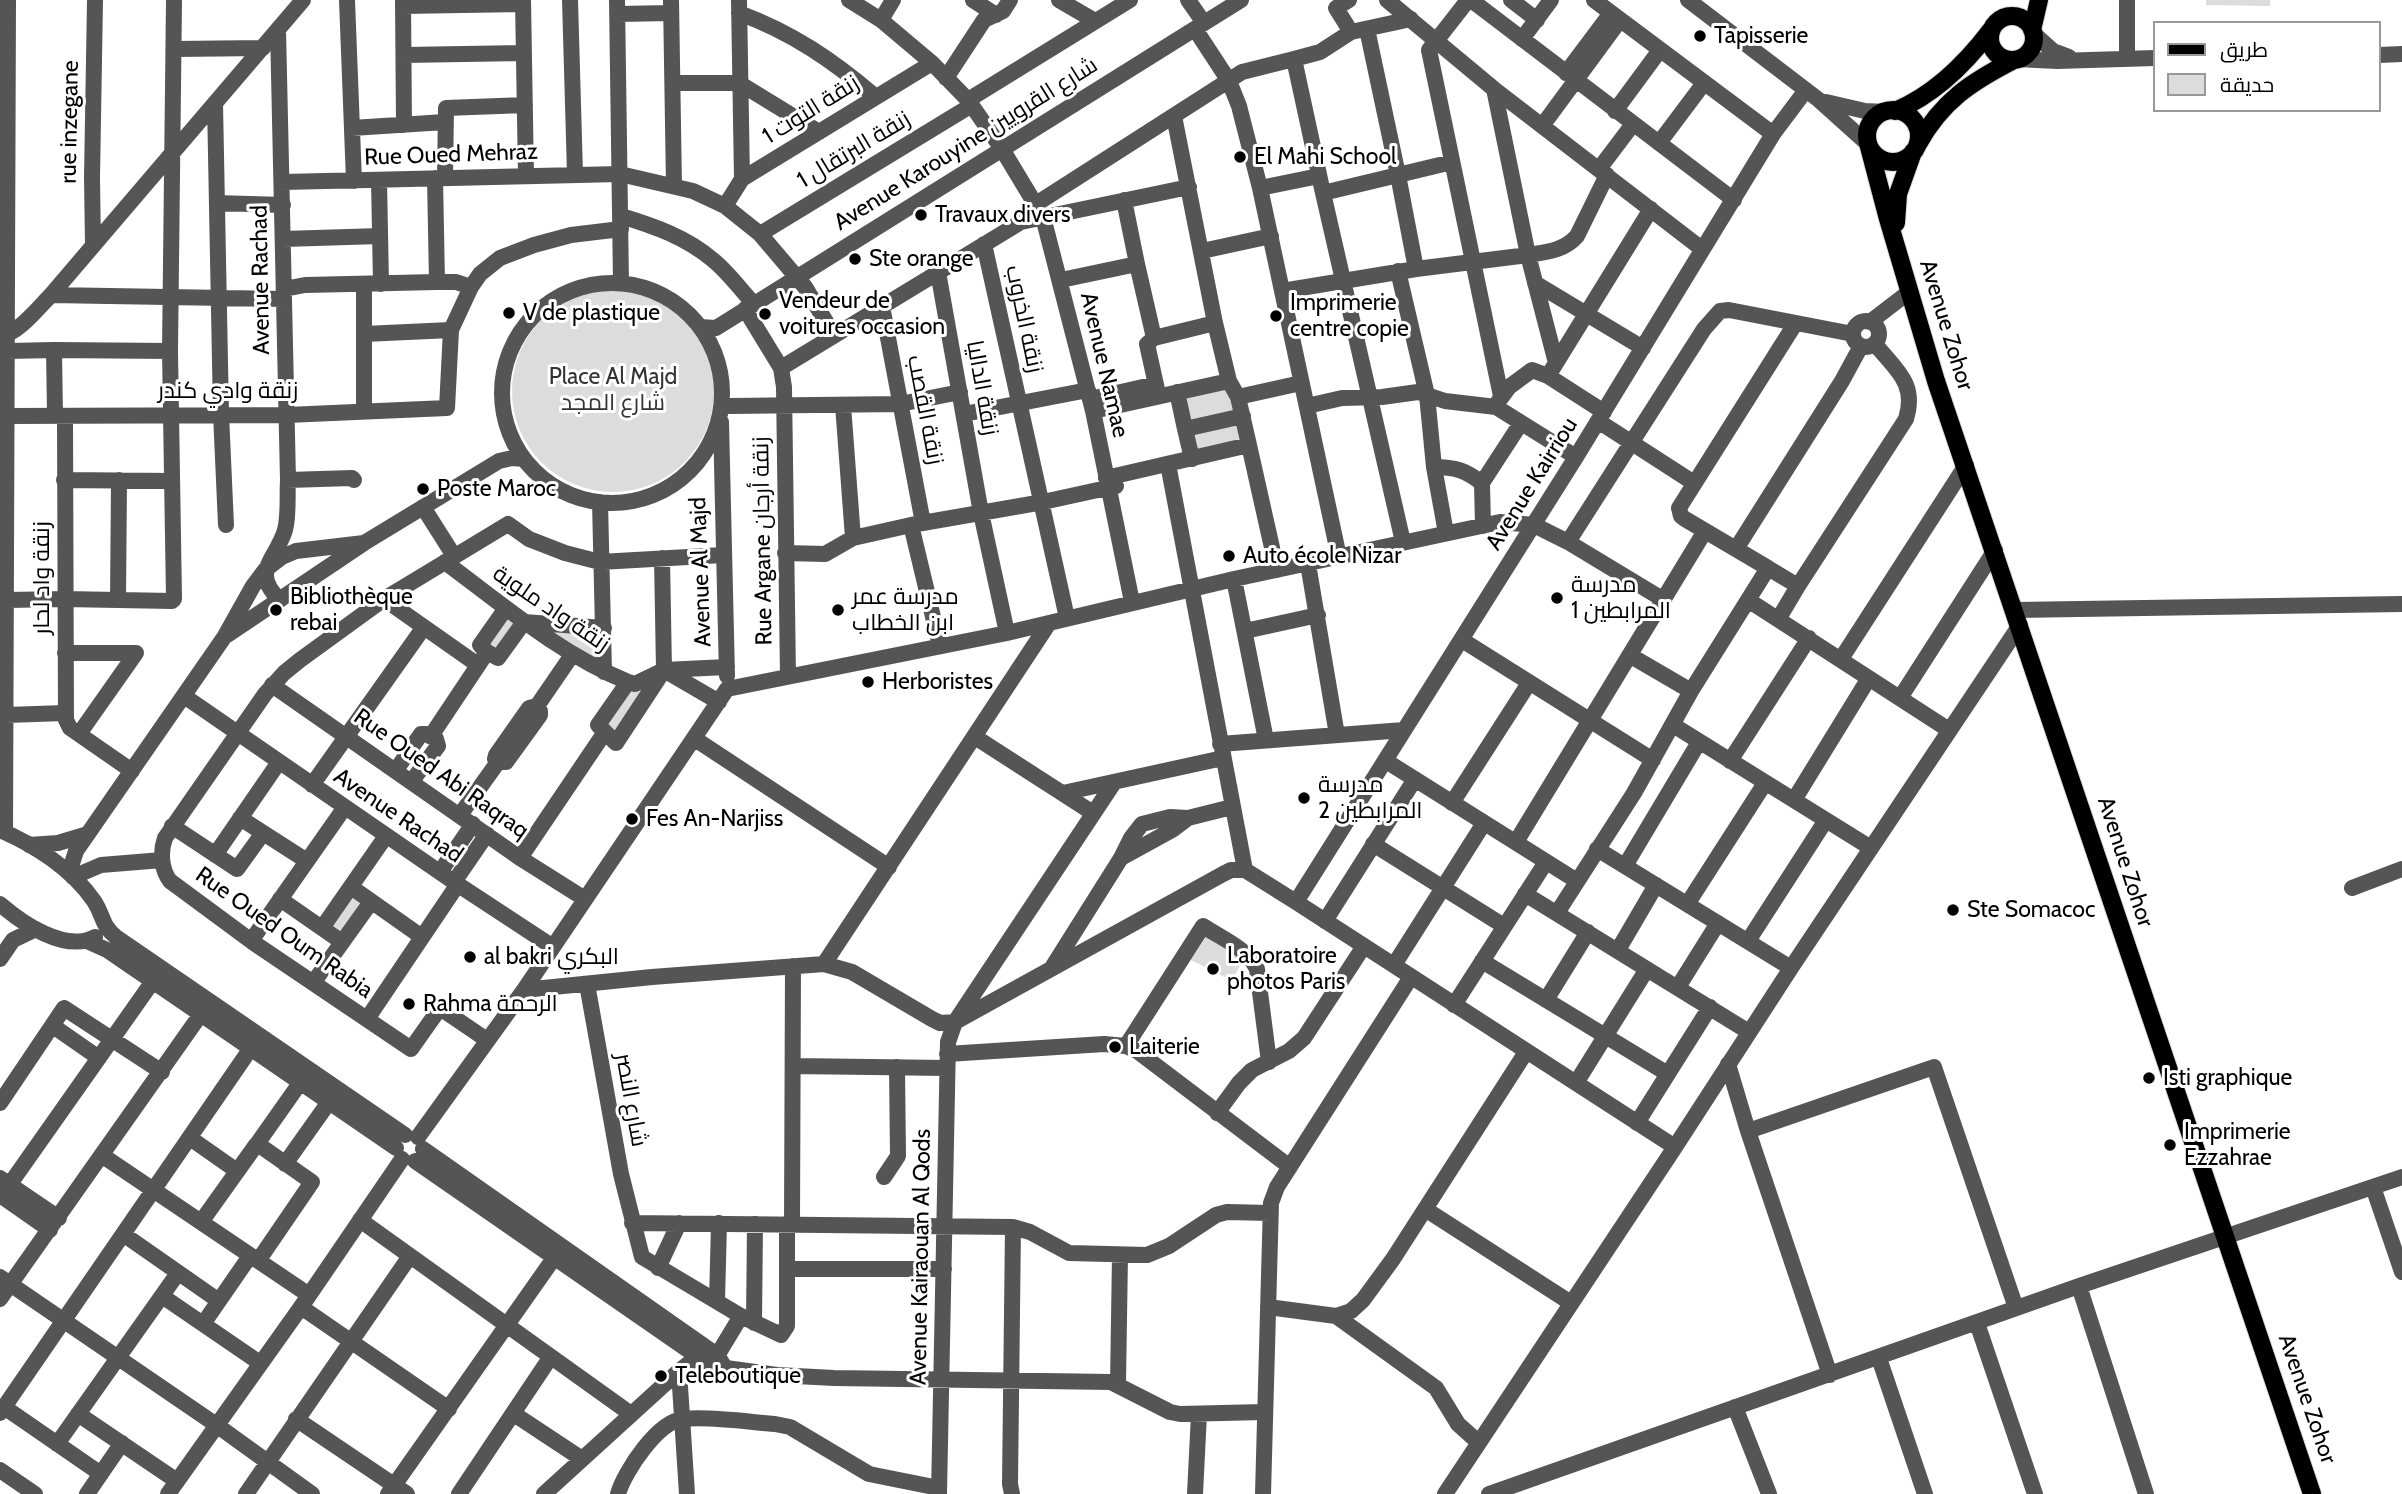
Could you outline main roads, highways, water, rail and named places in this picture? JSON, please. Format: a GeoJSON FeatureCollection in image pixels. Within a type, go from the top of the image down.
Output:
{"type":"FeatureCollection","features":[{"type":"Feature","properties":{"kind":"main road"},"geometry":{"type":"LineString","coordinates":[[2009,0],[1994,26],[1990,41],[1994,51],[2003,58],[2016,60],[2032,47],[2039,0]]}},
{"type":"Feature","properties":{"kind":"main road"},"geometry":{"type":"LineString","coordinates":[[1891,111],[1909,116],[1915,123],[1918,137],[1915,149],[1900,161],[1889,162],[1880,159],[1869,146],[1867,133],[1872,122],[1891,111],[1922,96],[1956,70],[2004,17],[2017,16],[2028,22],[2033,31]]}},
{"type":"Feature","properties":{"kind":"main road","name":"Avenue Zohor"},"geometry":{"type":"LineString","coordinates":[[1896,244],[1898,194],[1915,149],[1937,113],[1982,76],[2016,60]]}},
{"type":"Feature","properties":{"kind":"main road","name":"Avenue Zohor"},"geometry":{"type":"LineString","coordinates":[[1869,146],[1936,381],[2018,617],[2312,1494]]}},
{"type":"Feature","properties":{"kind":"place","name":"Tapisserie"},"geometry":{"type":"Point","coordinates":[1700,36]}},
{"type":"Feature","properties":{"kind":"place","name":"El Mahi School"},"geometry":{"type":"Point","coordinates":[1240,157]}},
{"type":"Feature","properties":{"kind":"place","name":"Travaux divers"},"geometry":{"type":"Point","coordinates":[921,215]}},
{"type":"Feature","properties":{"kind":"place","name":"Ste orange"},"geometry":{"type":"Point","coordinates":[855,259]}},
{"type":"Feature","properties":{"kind":"place","name":"V de plastique"},"geometry":{"type":"Point","coordinates":[509,313]}},
{"type":"Feature","properties":{"kind":"place","name":"Vendeur de voitures occasion"},"geometry":{"type":"Point","coordinates":[765,314]}},
{"type":"Feature","properties":{"kind":"place","name":"Imprimerie centre copie"},"geometry":{"type":"Point","coordinates":[1276,316]}},
{"type":"Feature","properties":{"kind":"place","name":"Poste Maroc"},"geometry":{"type":"Point","coordinates":[423,489]}},
{"type":"Feature","properties":{"kind":"place","name":"Auto école Nizar"},"geometry":{"type":"Point","coordinates":[1229,556]}},
{"type":"Feature","properties":{"kind":"place","name":"مدرسة المرابطين 1"},"geometry":{"type":"Point","coordinates":[1557,598]}},
{"type":"Feature","properties":{"kind":"place","name":"Bibliothèque rebai"},"geometry":{"type":"Point","coordinates":[276,610]}},
{"type":"Feature","properties":{"kind":"place","name":"مدرسة عمر ابن الخطاب"},"geometry":{"type":"Point","coordinates":[838,610]}},
{"type":"Feature","properties":{"kind":"place","name":"Herboristes"},"geometry":{"type":"Point","coordinates":[868,682]}},
{"type":"Feature","properties":{"kind":"place","name":"مدرسة المرابطين 2"},"geometry":{"type":"Point","coordinates":[1304,798]}},
{"type":"Feature","properties":{"kind":"place","name":"Fes An-Narjiss"},"geometry":{"type":"Point","coordinates":[632,819]}},
{"type":"Feature","properties":{"kind":"place","name":"Ste Somacoc"},"geometry":{"type":"Point","coordinates":[1953,910]}},
{"type":"Feature","properties":{"kind":"place","name":"al bakri البكري"},"geometry":{"type":"Point","coordinates":[470,957]}},
{"type":"Feature","properties":{"kind":"place","name":"Laboratoire photos Paris"},"geometry":{"type":"Point","coordinates":[1213,969]}},
{"type":"Feature","properties":{"kind":"place","name":"Rahma الرحمة"},"geometry":{"type":"Point","coordinates":[409,1004]}},
{"type":"Feature","properties":{"kind":"place","name":"Laiterie"},"geometry":{"type":"Point","coordinates":[1115,1047]}},
{"type":"Feature","properties":{"kind":"place","name":"Isti graphique"},"geometry":{"type":"Point","coordinates":[2149,1078]}},
{"type":"Feature","properties":{"kind":"place","name":"Imprimerie Ezzahrae"},"geometry":{"type":"Point","coordinates":[2170,1145]}},
{"type":"Feature","properties":{"kind":"place","name":"Teleboutique"},"geometry":{"type":"Point","coordinates":[661,1376]}},
{"type":"Feature","properties":{"kind":"park label","name":"Place Al Majd شارع المجد"},"geometry":{"type":"Point","coordinates":[613,390]}}]}
